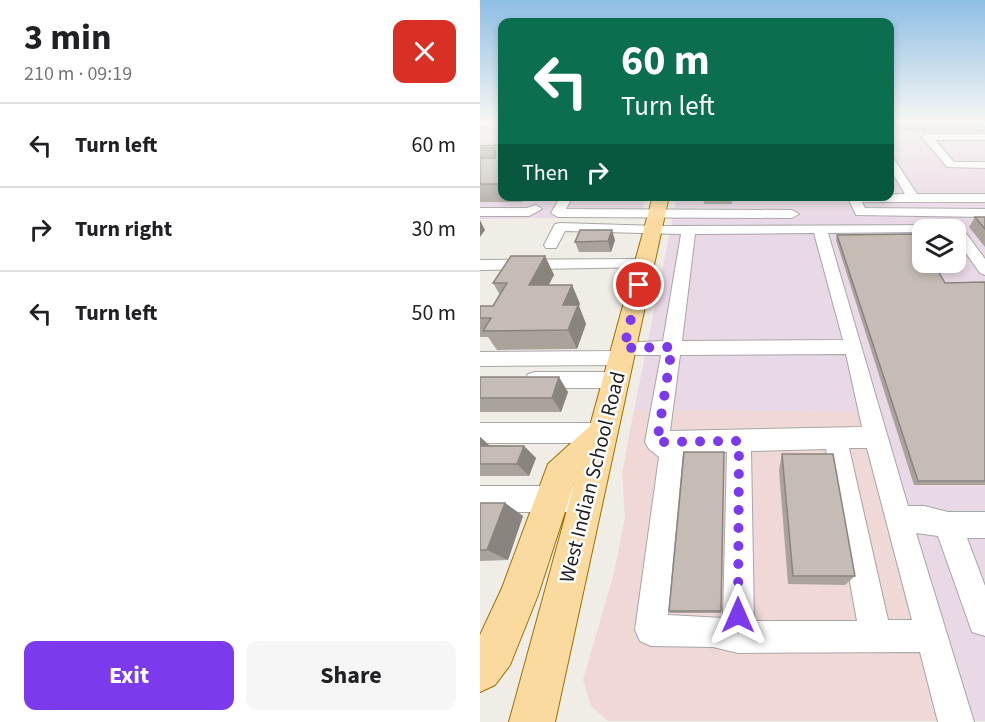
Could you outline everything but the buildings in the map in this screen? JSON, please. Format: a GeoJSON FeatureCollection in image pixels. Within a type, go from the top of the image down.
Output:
{"type":"FeatureCollection","features":[{"type":"Feature","properties":{"kind":"main road","name":"West Indian School Road"},"geometry":{"type":"LineString","coordinates":[[532,722],[569,499],[603,433],[656,215]]}},
{"type":"Feature","properties":{"kind":"main road"},"geometry":{"type":"LineString","coordinates":[[480,670],[495,650],[519,595],[569,499]]}},
{"type":"Feature","properties":{"kind":"lane"},"geometry":{"type":"LineString","coordinates":[[943,156],[951,165],[985,165]]}},
{"type":"Feature","properties":{"kind":"lane"},"geometry":{"type":"LineString","coordinates":[[964,156],[973,165]]}},
{"type":"Feature","properties":{"kind":"lane"},"geometry":{"type":"LineString","coordinates":[[894,167],[913,198]]}},
{"type":"Feature","properties":{"kind":"lane"},"geometry":{"type":"LineString","coordinates":[[894,198],[985,198]]}},
{"type":"Feature","properties":{"kind":"lane"},"geometry":{"type":"LineString","coordinates":[[564,201],[558,213],[656,215],[790,209],[702,201]]}},
{"type":"Feature","properties":{"kind":"lane"},"geometry":{"type":"LineString","coordinates":[[551,245],[560,227],[656,215],[689,201]]}},
{"type":"Feature","properties":{"kind":"lane"},"geometry":{"type":"LineString","coordinates":[[856,201],[861,213],[985,213]]}},
{"type":"Feature","properties":{"kind":"lane"},"geometry":{"type":"LineString","coordinates":[[480,212],[529,213],[536,209]]}},
{"type":"Feature","properties":{"kind":"lane"},"geometry":{"type":"LineString","coordinates":[[656,215],[689,230],[955,228],[985,270]]}},
{"type":"Feature","properties":{"kind":"lane"},"geometry":{"type":"LineString","coordinates":[[820,229],[956,722]]}},
{"type":"Feature","properties":{"kind":"lane"},"geometry":{"type":"LineString","coordinates":[[657,442],[689,230]]}},
{"type":"Feature","properties":{"kind":"lane"},"geometry":{"type":"LineString","coordinates":[[480,265],[644,264]]}},
{"type":"Feature","properties":{"kind":"lane"},"geometry":{"type":"LineString","coordinates":[[514,380],[620,362],[672,347],[854,347]]}},
{"type":"Feature","properties":{"kind":"lane"},"geometry":{"type":"LineString","coordinates":[[480,359],[620,362]]}},
{"type":"Feature","properties":{"kind":"lane"},"geometry":{"type":"LineString","coordinates":[[480,433],[603,433]]}},
{"type":"Feature","properties":{"kind":"lane"},"geometry":{"type":"LineString","coordinates":[[657,442],[876,437]]}},
{"type":"Feature","properties":{"kind":"lane"},"geometry":{"type":"LineString","coordinates":[[835,438],[876,636]]}},
{"type":"Feature","properties":{"kind":"lane"},"geometry":{"type":"LineString","coordinates":[[738,637],[739,441]]}},
{"type":"Feature","properties":{"kind":"lane"},"geometry":{"type":"LineString","coordinates":[[657,442],[670,452],[651,630],[713,631],[738,637],[933,636]]}},
{"type":"Feature","properties":{"kind":"lane"},"geometry":{"type":"LineString","coordinates":[[480,499],[569,499]]}},
{"type":"Feature","properties":{"kind":"lane"},"geometry":{"type":"LineString","coordinates":[[900,520],[924,519],[948,525],[985,525]]}},
{"type":"Feature","properties":{"kind":"lane"},"geometry":{"type":"LineString","coordinates":[[948,525],[983,621],[985,621]]}},
{"type":"Feature","properties":{"kind":"shaded area"},"geometry":{"type":"Polygon","coordinates":[[[480,156],[498,156],[498,201],[645,201],[640,217],[480,219],[480,156]]]}},
{"type":"Feature","properties":{"kind":"shaded area"},"geometry":{"type":"Polygon","coordinates":[[[894,156],[985,156],[985,721],[941,721],[863,412],[634,410],[676,201],[894,201],[894,156]]]}},
{"type":"Feature","properties":{"kind":"shaded area"},"geometry":{"type":"Polygon","coordinates":[[[634,410],[863,412],[941,721],[608,721],[591,706],[583,680],[614,573],[625,518],[622,473],[634,410]]]}},
{"type":"Feature","properties":{"kind":"route"},"geometry":{"type":"LineString","coordinates":[[639,285],[624,348],[672,347],[657,442],[739,441],[738,615]]}}]}
